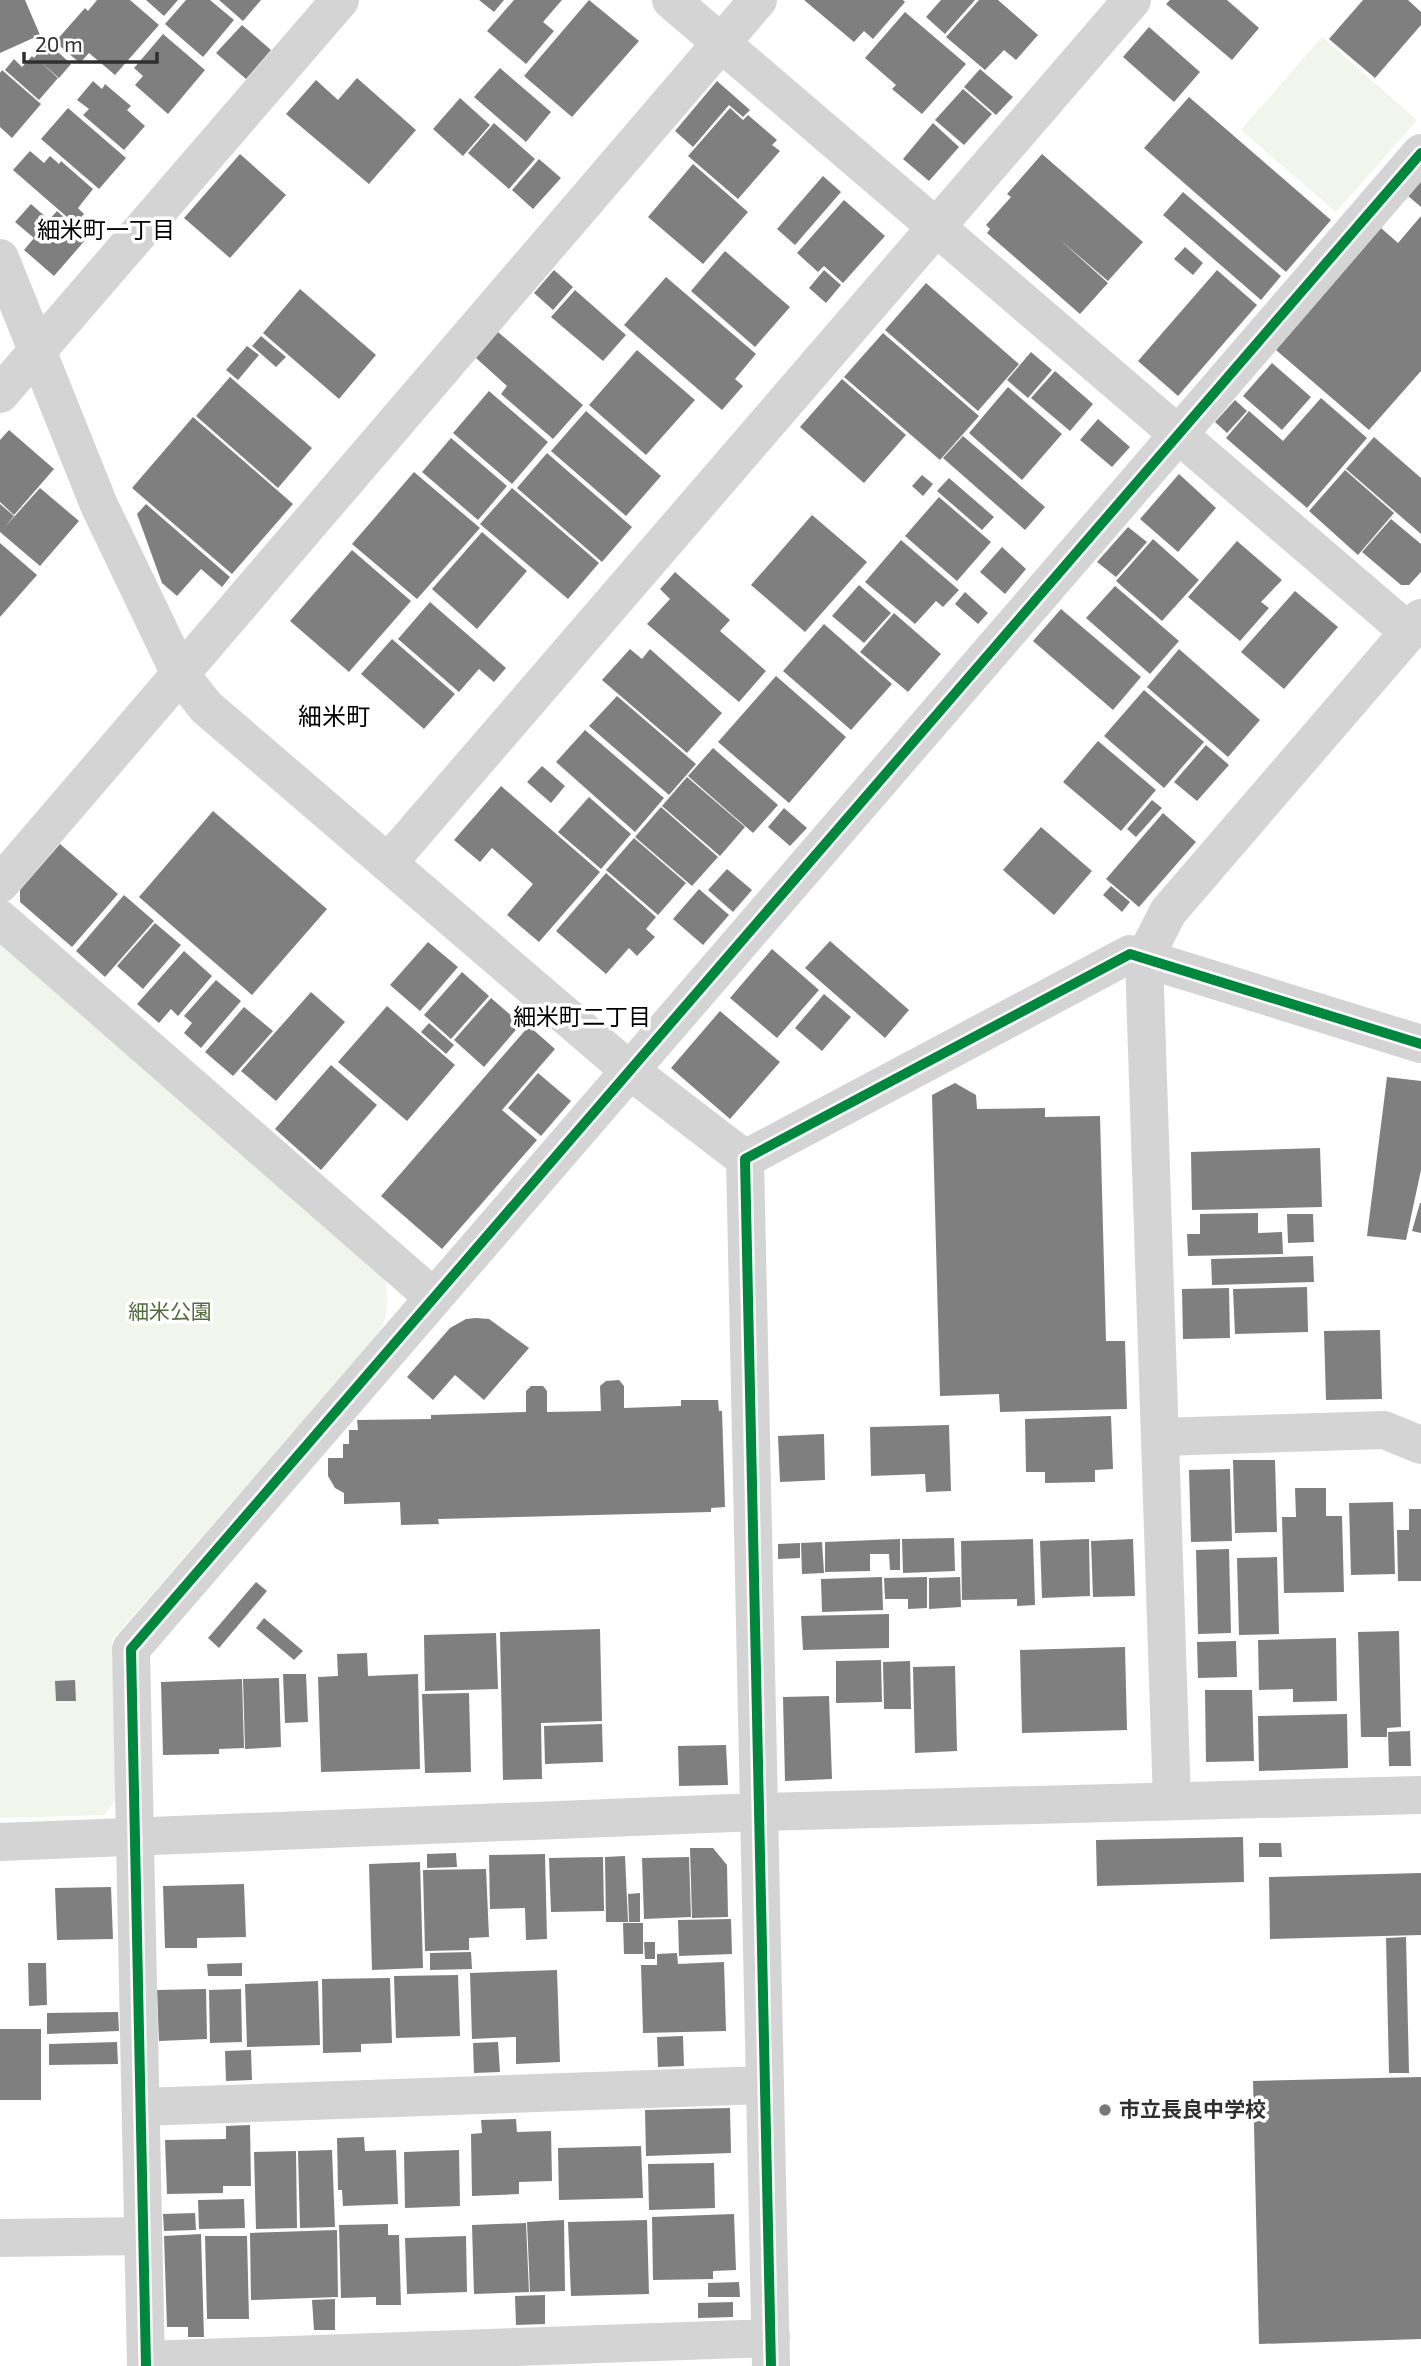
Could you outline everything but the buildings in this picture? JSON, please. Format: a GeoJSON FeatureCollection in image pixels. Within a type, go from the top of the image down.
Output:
{"type":"FeatureCollection","features":[{"type":"Feature","properties":{"kind":"street"},"geometry":{"type":"LineString","coordinates":[[0,394],[340,0]]}},
{"type":"Feature","properties":{"kind":"street"},"geometry":{"type":"LineString","coordinates":[[670,0],[1179,434],[1415,625],[1168,912],[1144,959],[1172,1801]]}},
{"type":"Feature","properties":{"kind":"street"},"geometry":{"type":"LineString","coordinates":[[0,884],[758,0]]}},
{"type":"Feature","properties":{"kind":"street"},"geometry":{"type":"LineString","coordinates":[[388,863],[1132,0]]}},
{"type":"Feature","properties":{"kind":"street"},"geometry":{"type":"LineString","coordinates":[[745,1158],[771,2352],[146,2363],[131,1648],[1421,153]]}},
{"type":"Feature","properties":{"kind":"street"},"geometry":{"type":"LineString","coordinates":[[0,258],[99,505],[180,674],[206,707],[629,1070],[745,1158]]}},
{"type":"Feature","properties":{"kind":"street"},"geometry":{"type":"LineString","coordinates":[[0,919],[433,1297]]}},
{"type":"Feature","properties":{"kind":"street"},"geometry":{"type":"LineString","coordinates":[[745,1158],[1130,954],[1421,1044]]}},
{"type":"Feature","properties":{"kind":"street"},"geometry":{"type":"LineString","coordinates":[[1160,1437],[1384,1430],[1421,1445]]}},
{"type":"Feature","properties":{"kind":"street"},"geometry":{"type":"LineString","coordinates":[[0,1842],[758,1812],[1421,1795]]}},
{"type":"Feature","properties":{"kind":"street"},"geometry":{"type":"LineString","coordinates":[[141,2107],[765,2085]]}},
{"type":"Feature","properties":{"kind":"street"},"geometry":{"type":"LineString","coordinates":[[0,2238],[144,2236]]}},
{"type":"Feature","properties":{"kind":"green space"},"geometry":{"type":"Polygon","coordinates":[[[1322,37],[1417,120],[1336,212],[1241,130],[1322,37]]]}},
{"type":"Feature","properties":{"kind":"green space","name":"細米公園"},"geometry":{"type":"Polygon","coordinates":[[[0,939],[385,1278],[386,1286],[386,1315],[377,1335],[112,1640],[116,1799],[104,1815],[0,1818],[0,939]]]}},
{"type":"Feature","properties":{"kind":"cycle path"},"geometry":{"type":"LineString","coordinates":[[146,2366],[131,1649],[1421,153]]}},
{"type":"Feature","properties":{"kind":"cycle path"},"geometry":{"type":"LineString","coordinates":[[771,2366],[745,1159],[1130,954],[1421,1044]]}},
{"type":"Feature","properties":{"kind":"place","name":"市立長良中学校"},"geometry":{"type":"Point","coordinates":[1105,2110]}},
{"type":"Feature","properties":{"kind":"district","name":"細米町一丁目"},"geometry":{"type":"Point","coordinates":[106,230]}},
{"type":"Feature","properties":{"kind":"district","name":"細米町"},"geometry":{"type":"Point","coordinates":[334,717]}},
{"type":"Feature","properties":{"kind":"district","name":"細米町二丁目"},"geometry":{"type":"Point","coordinates":[582,1017]}}]}
